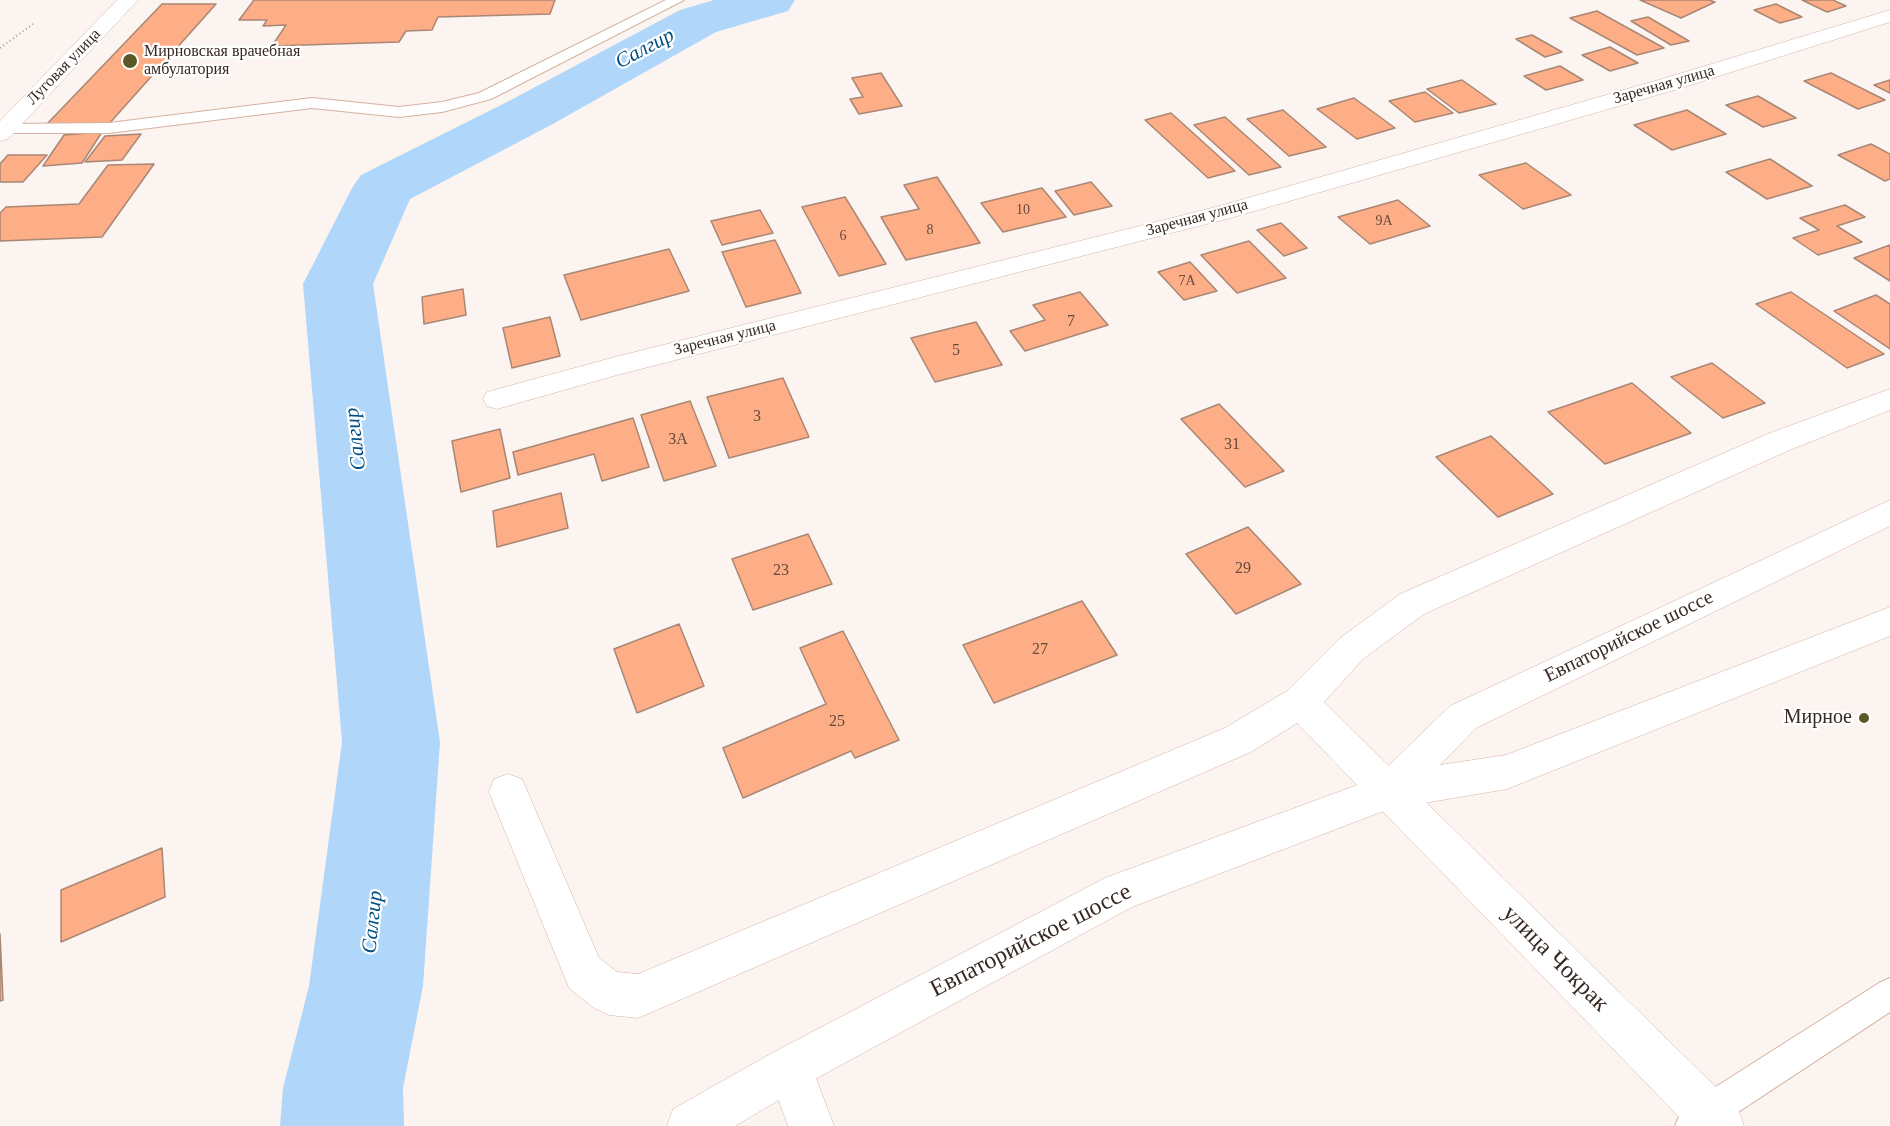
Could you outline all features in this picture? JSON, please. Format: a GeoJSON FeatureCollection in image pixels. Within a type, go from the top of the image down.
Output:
{"type":"FeatureCollection","features":[{"type":"Feature","properties":{"kind":"street","name":"Луговая улица"},"geometry":{"type":"LineString","coordinates":[[3,131],[128,0]]}},
{"type":"Feature","properties":{"kind":"street","name":"Заречная улица"},"geometry":{"type":"LineString","coordinates":[[497,399],[615,366],[1225,212],[1670,84],[1890,16]]}},
{"type":"Feature","properties":{"kind":"street"},"geometry":{"type":"LineString","coordinates":[[508,792],[584,973],[609,993],[638,996],[1238,740],[1300,702],[1351,649],[1412,604],[1781,441],[1890,399]]}},
{"type":"Feature","properties":{"kind":"street","name":"Евпаторийское шоссе"},"geometry":{"type":"LineString","coordinates":[[1389,791],[1463,717],[1890,512]]}},
{"type":"Feature","properties":{"kind":"street","name":"Евпаторийское шоссе"},"geometry":{"type":"LineString","coordinates":[[690,1126],[790,1068],[1120,892],[1389,791],[1507,772],[1890,621]]}},
{"type":"Feature","properties":{"kind":"street","name":"улица Чокрак"},"geometry":{"type":"LineString","coordinates":[[1300,702],[1389,791],[1706,1121]]}},
{"type":"Feature","properties":{"kind":"street"},"geometry":{"type":"LineString","coordinates":[[790,1068],[811,1126]]}},
{"type":"Feature","properties":{"kind":"lane"},"geometry":{"type":"LineString","coordinates":[[3,131],[109,128],[312,103],[399,112],[442,107],[485,96],[677,0]]}},
{"type":"Feature","properties":{"kind":"lane"},"geometry":{"type":"LineString","coordinates":[[1706,1121],[1890,994]]}},
{"type":"Feature","properties":{"kind":"path"},"geometry":{"type":"LineString","coordinates":[[0,48],[33,24]]}},
{"type":"Feature","properties":{"kind":"building"},"geometry":{"type":"Polygon","coordinates":[[[254,0],[555,0],[550,14],[438,17],[432,30],[406,31],[399,42],[272,46],[286,25],[263,26],[267,20],[239,20],[254,0]]]}},
{"type":"Feature","properties":{"kind":"building"},"geometry":{"type":"Polygon","coordinates":[[[1640,0],[1709,0],[1715,2],[1681,18],[1640,0]]]}},
{"type":"Feature","properties":{"kind":"building"},"geometry":{"type":"Polygon","coordinates":[[[1802,0],[1833,0],[1846,6],[1827,12],[1802,0]]]}},
{"type":"Feature","properties":{"kind":"building"},"geometry":{"type":"Polygon","coordinates":[[[162,4],[216,4],[108,125],[46,125],[162,4]]]}},
{"type":"Feature","properties":{"kind":"building"},"geometry":{"type":"Polygon","coordinates":[[[1776,4],[1802,17],[1780,23],[1754,10],[1776,4]]]}},
{"type":"Feature","properties":{"kind":"building"},"geometry":{"type":"Polygon","coordinates":[[[1597,11],[1664,48],[1637,55],[1570,18],[1597,11]]]}},
{"type":"Feature","properties":{"kind":"building"},"geometry":{"type":"Polygon","coordinates":[[[1648,17],[1689,41],[1671,45],[1631,21],[1648,17]]]}},
{"type":"Feature","properties":{"kind":"building"},"geometry":{"type":"Polygon","coordinates":[[[1532,35],[1562,52],[1545,57],[1516,39],[1532,35]]]}},
{"type":"Feature","properties":{"kind":"building"},"geometry":{"type":"Polygon","coordinates":[[[1610,47],[1638,63],[1610,71],[1582,55],[1610,47]]]}},
{"type":"Feature","properties":{"kind":"building"},"geometry":{"type":"Polygon","coordinates":[[[1560,66],[1583,80],[1546,90],[1524,76],[1560,66]]]}},
{"type":"Feature","properties":{"kind":"building"},"geometry":{"type":"Polygon","coordinates":[[[881,73],[902,106],[859,114],[850,99],[863,97],[852,78],[881,73]]]}},
{"type":"Feature","properties":{"kind":"building"},"geometry":{"type":"Polygon","coordinates":[[[1831,73],[1885,100],[1858,109],[1804,81],[1831,73]]]}},
{"type":"Feature","properties":{"kind":"building"},"geometry":{"type":"Polygon","coordinates":[[[1462,80],[1496,104],[1459,113],[1427,89],[1462,80]]]}},
{"type":"Feature","properties":{"kind":"building"},"geometry":{"type":"Polygon","coordinates":[[[1890,80],[1890,93],[1874,85],[1890,80]]]}},
{"type":"Feature","properties":{"kind":"building"},"geometry":{"type":"Polygon","coordinates":[[[1425,92],[1453,113],[1415,122],[1389,101],[1425,92]]]}},
{"type":"Feature","properties":{"kind":"building"},"geometry":{"type":"Polygon","coordinates":[[[1758,96],[1796,118],[1763,127],[1726,105],[1758,96]]]}},
{"type":"Feature","properties":{"kind":"building"},"geometry":{"type":"Polygon","coordinates":[[[1354,98],[1395,128],[1357,139],[1317,109],[1354,98]]]}},
{"type":"Feature","properties":{"kind":"building"},"geometry":{"type":"Polygon","coordinates":[[[1283,110],[1326,147],[1289,156],[1247,119],[1283,110]]]}},
{"type":"Feature","properties":{"kind":"building"},"geometry":{"type":"Polygon","coordinates":[[[1687,110],[1726,134],[1672,150],[1634,125],[1687,110]]]}},
{"type":"Feature","properties":{"kind":"building"},"geometry":{"type":"Polygon","coordinates":[[[1171,113],[1235,171],[1208,178],[1145,120],[1171,113]]]}},
{"type":"Feature","properties":{"kind":"building"},"geometry":{"type":"Polygon","coordinates":[[[1225,117],[1281,167],[1249,175],[1194,125],[1225,117]]]}},
{"type":"Feature","properties":{"kind":"building"},"geometry":{"type":"Polygon","coordinates":[[[102,132],[82,163],[43,166],[64,135],[102,132]]]}},
{"type":"Feature","properties":{"kind":"building"},"geometry":{"type":"Polygon","coordinates":[[[141,134],[122,160],[85,162],[105,136],[141,134]]]}},
{"type":"Feature","properties":{"kind":"building"},"geometry":{"type":"Polygon","coordinates":[[[1871,144],[1890,154],[1890,179],[1885,181],[1838,155],[1871,144]]]}},
{"type":"Feature","properties":{"kind":"building"},"geometry":{"type":"Polygon","coordinates":[[[8,155],[47,155],[23,182],[0,182],[0,164],[8,155]]]}},
{"type":"Feature","properties":{"kind":"building"},"geometry":{"type":"Polygon","coordinates":[[[1770,159],[1812,186],[1767,199],[1726,172],[1770,159]]]}},
{"type":"Feature","properties":{"kind":"building"},"geometry":{"type":"Polygon","coordinates":[[[1526,163],[1571,195],[1523,209],[1479,175],[1526,163]]]}},
{"type":"Feature","properties":{"kind":"building"},"geometry":{"type":"Polygon","coordinates":[[[154,164],[102,237],[0,241],[0,213],[6,207],[79,204],[108,165],[154,164]]]}},
{"type":"Feature","properties":{"kind":"building"},"geometry":{"type":"Polygon","coordinates":[[[937,177],[980,243],[906,260],[881,217],[919,209],[904,185],[937,177]]]}},
{"type":"Feature","properties":{"kind":"building"},"geometry":{"type":"Polygon","coordinates":[[[1091,182],[1112,206],[1074,215],[1055,191],[1091,182]]]}},
{"type":"Feature","properties":{"kind":"building"},"geometry":{"type":"Polygon","coordinates":[[[1042,188],[1066,217],[1003,232],[981,203],[1042,188]]]}},
{"type":"Feature","properties":{"kind":"building"},"geometry":{"type":"Polygon","coordinates":[[[845,197],[886,264],[839,276],[802,207],[845,197]]]}},
{"type":"Feature","properties":{"kind":"building"},"geometry":{"type":"Polygon","coordinates":[[[1398,200],[1430,226],[1370,244],[1338,217],[1398,200]]]}},
{"type":"Feature","properties":{"kind":"building"},"geometry":{"type":"Polygon","coordinates":[[[1845,205],[1865,217],[1837,226],[1862,242],[1818,255],[1793,238],[1819,230],[1800,218],[1845,205]]]}},
{"type":"Feature","properties":{"kind":"building"},"geometry":{"type":"Polygon","coordinates":[[[760,210],[773,233],[722,245],[711,221],[760,210]]]}},
{"type":"Feature","properties":{"kind":"building"},"geometry":{"type":"Polygon","coordinates":[[[1281,223],[1307,248],[1284,256],[1257,230],[1281,223]]]}},
{"type":"Feature","properties":{"kind":"building"},"geometry":{"type":"Polygon","coordinates":[[[775,240],[801,293],[746,307],[722,252],[775,240]]]}},
{"type":"Feature","properties":{"kind":"building"},"geometry":{"type":"Polygon","coordinates":[[[1249,241],[1286,278],[1237,293],[1201,255],[1249,241]]]}},
{"type":"Feature","properties":{"kind":"building"},"geometry":{"type":"Polygon","coordinates":[[[1890,245],[1890,281],[1854,258],[1890,245]]]}},
{"type":"Feature","properties":{"kind":"building"},"geometry":{"type":"Polygon","coordinates":[[[669,249],[689,291],[581,320],[564,275],[669,249]]]}},
{"type":"Feature","properties":{"kind":"building"},"geometry":{"type":"Polygon","coordinates":[[[1190,262],[1217,291],[1184,300],[1158,272],[1190,262]]]}},
{"type":"Feature","properties":{"kind":"building"},"geometry":{"type":"Polygon","coordinates":[[[463,289],[466,315],[424,324],[422,297],[463,289]]]}},
{"type":"Feature","properties":{"kind":"building"},"geometry":{"type":"Polygon","coordinates":[[[1080,292],[1108,325],[1025,351],[1010,331],[1045,320],[1033,305],[1080,292]]]}},
{"type":"Feature","properties":{"kind":"building"},"geometry":{"type":"Polygon","coordinates":[[[1791,292],[1884,354],[1847,368],[1756,304],[1791,292]]]}},
{"type":"Feature","properties":{"kind":"building"},"geometry":{"type":"Polygon","coordinates":[[[1876,295],[1890,304],[1890,349],[1834,311],[1876,295]]]}},
{"type":"Feature","properties":{"kind":"building"},"geometry":{"type":"Polygon","coordinates":[[[550,317],[560,356],[512,368],[503,328],[550,317]]]}},
{"type":"Feature","properties":{"kind":"building"},"geometry":{"type":"Polygon","coordinates":[[[976,322],[1002,365],[935,382],[911,338],[976,322]]]}},
{"type":"Feature","properties":{"kind":"building"},"geometry":{"type":"Polygon","coordinates":[[[1712,363],[1765,403],[1723,418],[1671,377],[1712,363]]]}},
{"type":"Feature","properties":{"kind":"building"},"geometry":{"type":"Polygon","coordinates":[[[783,378],[809,437],[729,458],[707,397],[783,378]]]}},
{"type":"Feature","properties":{"kind":"building"},"geometry":{"type":"Polygon","coordinates":[[[1632,383],[1691,433],[1605,464],[1548,412],[1632,383]]]}},
{"type":"Feature","properties":{"kind":"building"},"geometry":{"type":"Polygon","coordinates":[[[690,401],[716,466],[664,481],[641,415],[690,401]]]}},
{"type":"Feature","properties":{"kind":"building"},"geometry":{"type":"Polygon","coordinates":[[[1219,404],[1284,471],[1245,487],[1181,419],[1219,404]]]}},
{"type":"Feature","properties":{"kind":"building"},"geometry":{"type":"Polygon","coordinates":[[[633,418],[649,467],[602,481],[594,454],[518,475],[513,452],[633,418]]]}},
{"type":"Feature","properties":{"kind":"building"},"geometry":{"type":"Polygon","coordinates":[[[500,429],[510,478],[461,492],[452,441],[500,429]]]}},
{"type":"Feature","properties":{"kind":"building"},"geometry":{"type":"Polygon","coordinates":[[[1491,436],[1553,494],[1498,517],[1436,457],[1491,436]]]}},
{"type":"Feature","properties":{"kind":"building"},"geometry":{"type":"Polygon","coordinates":[[[561,493],[568,528],[497,547],[493,511],[561,493]]]}},
{"type":"Feature","properties":{"kind":"building"},"geometry":{"type":"Polygon","coordinates":[[[1248,527],[1301,584],[1236,614],[1186,554],[1248,527]]]}},
{"type":"Feature","properties":{"kind":"building"},"geometry":{"type":"Polygon","coordinates":[[[808,534],[832,584],[753,610],[732,559],[808,534]]]}},
{"type":"Feature","properties":{"kind":"building"},"geometry":{"type":"Polygon","coordinates":[[[1082,601],[1117,655],[994,703],[963,645],[1082,601]]]}},
{"type":"Feature","properties":{"kind":"building"},"geometry":{"type":"Polygon","coordinates":[[[679,624],[704,686],[637,713],[614,649],[679,624]]]}},
{"type":"Feature","properties":{"kind":"building"},"geometry":{"type":"Polygon","coordinates":[[[843,631],[899,740],[855,758],[851,751],[743,798],[723,748],[826,704],[800,648],[843,631]]]}},
{"type":"Feature","properties":{"kind":"building"},"geometry":{"type":"Polygon","coordinates":[[[162,848],[165,897],[61,942],[61,890],[162,848]]]}},
{"type":"Feature","properties":{"kind":"building"},"geometry":{"type":"Polygon","coordinates":[[[0,934],[3,1000],[0,1001],[0,934]]]}},
{"type":"Feature","properties":{"kind":"waterway","name":"Салгир"},"geometry":{"type":"LineString","coordinates":[[342,1126],[343,1088],[366,986],[391,742],[338,284],[383,188],[530,113],[698,21],[770,0]]}},
{"type":"Feature","properties":{"kind":"waterway"},"geometry":{"type":"LineString","coordinates":[[301,1126],[343,1088]]}},
{"type":"Feature","properties":{"kind":"place","name":"Мирновская врачебная амбулатория"},"geometry":{"type":"Point","coordinates":[130,61]}},
{"type":"Feature","properties":{"kind":"place","name":"Мирное"},"geometry":{"type":"Point","coordinates":[1864,718]}}]}
